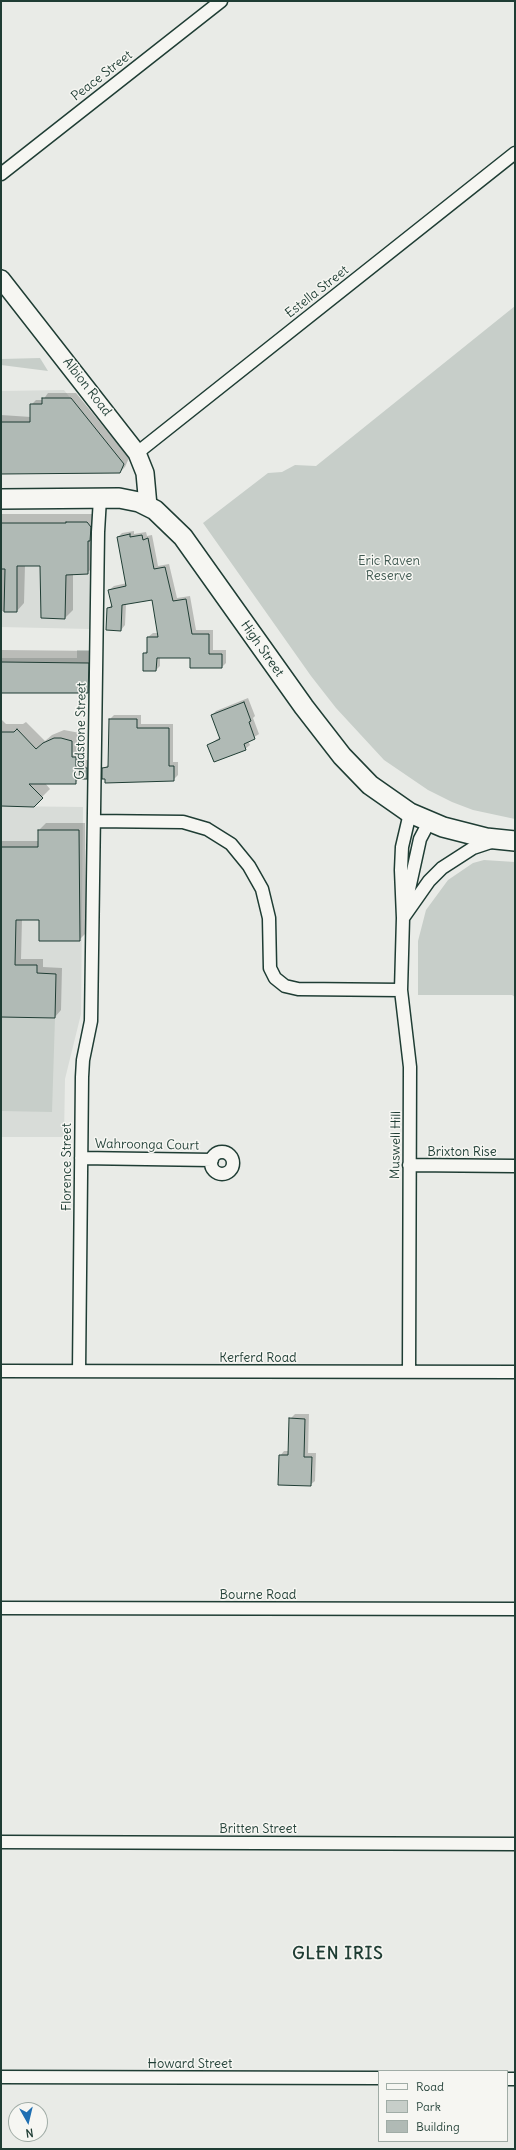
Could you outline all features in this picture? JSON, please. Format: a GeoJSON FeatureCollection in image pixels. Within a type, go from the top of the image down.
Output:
{"type":"FeatureCollection","features":[{"type":"Feature","properties":{"kind":"main road","name":"Albion Road"},"geometry":{"type":"LineString","coordinates":[[1,279],[137,453],[145,473],[148,506]]}},
{"type":"Feature","properties":{"kind":"main road","name":"High Street"},"geometry":{"type":"LineString","coordinates":[[1,499],[130,499],[148,506],[163,516],[183,537],[300,701],[342,756],[370,785],[410,813],[429,822],[464,834],[510,840]]}},
{"type":"Feature","properties":{"kind":"street","name":"Peace Street"},"geometry":{"type":"LineString","coordinates":[[1,174],[221,1]]}},
{"type":"Feature","properties":{"kind":"street","name":"Estella Street"},"geometry":{"type":"LineString","coordinates":[[137,453],[515,153]]}},
{"type":"Feature","properties":{"kind":"street","name":"Gladstone Street"},"geometry":{"type":"LineString","coordinates":[[92,964],[96,624],[100,498]]}},
{"type":"Feature","properties":{"kind":"street","name":"Muswell Hill"},"geometry":{"type":"LineString","coordinates":[[409,1372],[410,1067],[401,990],[403,918],[402,847],[410,813]]}},
{"type":"Feature","properties":{"kind":"street"},"geometry":{"type":"LineString","coordinates":[[94,821],[183,822],[207,828],[231,844],[249,866],[262,889],[269,918],[270,968],[275,978],[285,986],[298,989],[401,990]]}},
{"type":"Feature","properties":{"kind":"street","name":"Muswell Hill"},"geometry":{"type":"LineString","coordinates":[[403,918],[420,839],[429,822]]}},
{"type":"Feature","properties":{"kind":"street"},"geometry":{"type":"LineString","coordinates":[[403,918],[429,881],[442,868],[473,848],[510,840]]}},
{"type":"Feature","properties":{"kind":"street","name":"Florence Street"},"geometry":{"type":"LineString","coordinates":[[80,1371],[82,1077],[83,1060],[91,1021],[92,964]]}},
{"type":"Feature","properties":{"kind":"street","name":"Wahroonga Court"},"geometry":{"type":"LineString","coordinates":[[81,1158],[212,1160]]}},
{"type":"Feature","properties":{"kind":"street","name":"Brixton Rise"},"geometry":{"type":"LineString","coordinates":[[409,1166],[515,1166]]}},
{"type":"Feature","properties":{"kind":"street","name":"Kerferd Road"},"geometry":{"type":"LineString","coordinates":[[1,1371],[515,1372]]}},
{"type":"Feature","properties":{"kind":"street","name":"Bourne Road"},"geometry":{"type":"LineString","coordinates":[[1,1608],[515,1609]]}},
{"type":"Feature","properties":{"kind":"street","name":"Britten Street"},"geometry":{"type":"LineString","coordinates":[[1,1842],[515,1844]]}},
{"type":"Feature","properties":{"kind":"street","name":"Howard Street"},"geometry":{"type":"LineString","coordinates":[[1,2077],[378,2078]]}},
{"type":"Feature","properties":{"kind":"shaded area"},"geometry":{"type":"Polygon","coordinates":[[[64,390],[124,464],[120,473],[1,474],[1,391],[64,390]]]}},
{"type":"Feature","properties":{"kind":"shaded area"},"geometry":{"type":"Polygon","coordinates":[[[87,522],[91,527],[90,629],[1,627],[1,523],[87,522]]]}},
{"type":"Feature","properties":{"kind":"shaded area"},"geometry":{"type":"Polygon","coordinates":[[[1,806],[83,807],[81,1014],[65,1079],[64,1137],[1,1137],[1,806]]]}},
{"type":"Feature","properties":{"kind":"green space","name":"Eric Raven Reserve"},"geometry":{"type":"Polygon","coordinates":[[[515,306],[515,819],[473,810],[452,802],[428,790],[384,760],[336,708],[311,676],[203,523],[268,473],[282,472],[295,465],[316,466],[515,306]]]}},
{"type":"Feature","properties":{"kind":"green space"},"geometry":{"type":"Polygon","coordinates":[[[40,358],[48,371],[1,365],[1,359],[40,358]]]}},
{"type":"Feature","properties":{"kind":"green space"},"geometry":{"type":"Polygon","coordinates":[[[77,650],[90,650],[90,663],[1,662],[1,658],[77,658],[77,650]]]}},
{"type":"Feature","properties":{"kind":"green space"},"geometry":{"type":"Polygon","coordinates":[[[484,860],[515,862],[515,997],[512,995],[418,995],[418,941],[426,910],[448,880],[473,863],[484,860]]]}},
{"type":"Feature","properties":{"kind":"green space"},"geometry":{"type":"Polygon","coordinates":[[[1,1017],[55,1018],[52,1112],[1,1111],[1,1017]]]}},
{"type":"Feature","properties":{"kind":"building"},"geometry":{"type":"Polygon","coordinates":[[[42,398],[71,398],[124,464],[120,473],[1,474],[1,422],[30,422],[30,404],[42,404],[42,398]]]}},
{"type":"Feature","properties":{"kind":"building"},"geometry":{"type":"Polygon","coordinates":[[[87,522],[91,527],[90,541],[88,541],[88,574],[66,575],[65,619],[41,618],[40,566],[17,566],[17,612],[4,612],[5,569],[1,569],[1,523],[87,522]]]}},
{"type":"Feature","properties":{"kind":"building"},"geometry":{"type":"Polygon","coordinates":[[[130,534],[130,537],[142,535],[143,540],[148,538],[154,569],[165,567],[173,601],[186,599],[192,634],[209,634],[209,654],[222,654],[222,668],[190,668],[190,658],[157,658],[156,671],[143,671],[143,653],[147,653],[147,637],[158,637],[152,600],[122,605],[121,631],[106,630],[107,608],[112,607],[108,590],[126,586],[117,537],[130,534]]]}},
{"type":"Feature","properties":{"kind":"building"},"geometry":{"type":"Polygon","coordinates":[[[1,662],[89,663],[88,693],[1,693],[1,662]]]}},
{"type":"Feature","properties":{"kind":"building"},"geometry":{"type":"Polygon","coordinates":[[[244,702],[251,721],[249,722],[255,739],[244,744],[246,750],[214,762],[207,745],[220,739],[211,715],[244,702]]]}},
{"type":"Feature","properties":{"kind":"building"},"geometry":{"type":"Polygon","coordinates":[[[109,719],[137,719],[137,728],[169,728],[169,766],[174,766],[174,781],[105,783],[105,779],[102,779],[102,768],[108,767],[109,719]]]}},
{"type":"Feature","properties":{"kind":"building"},"geometry":{"type":"Polygon","coordinates":[[[17,729],[36,749],[43,743],[54,738],[72,741],[72,757],[76,757],[76,768],[87,768],[87,779],[76,779],[76,784],[29,784],[43,798],[34,807],[1,806],[1,732],[14,732],[17,729]]]}},
{"type":"Feature","properties":{"kind":"building"},"geometry":{"type":"Polygon","coordinates":[[[38,830],[79,830],[80,941],[39,941],[39,920],[16,920],[15,965],[37,965],[37,973],[56,974],[55,1018],[1,1017],[1,847],[38,847],[38,830]]]}},
{"type":"Feature","properties":{"kind":"building"},"geometry":{"type":"Polygon","coordinates":[[[289,1418],[305,1419],[304,1457],[312,1457],[311,1486],[278,1485],[279,1455],[288,1455],[289,1418]]]}},
{"type":"Feature","properties":{"kind":"district","name":"GLEN IRIS"},"geometry":{"type":"Point","coordinates":[338,1954]}}]}
